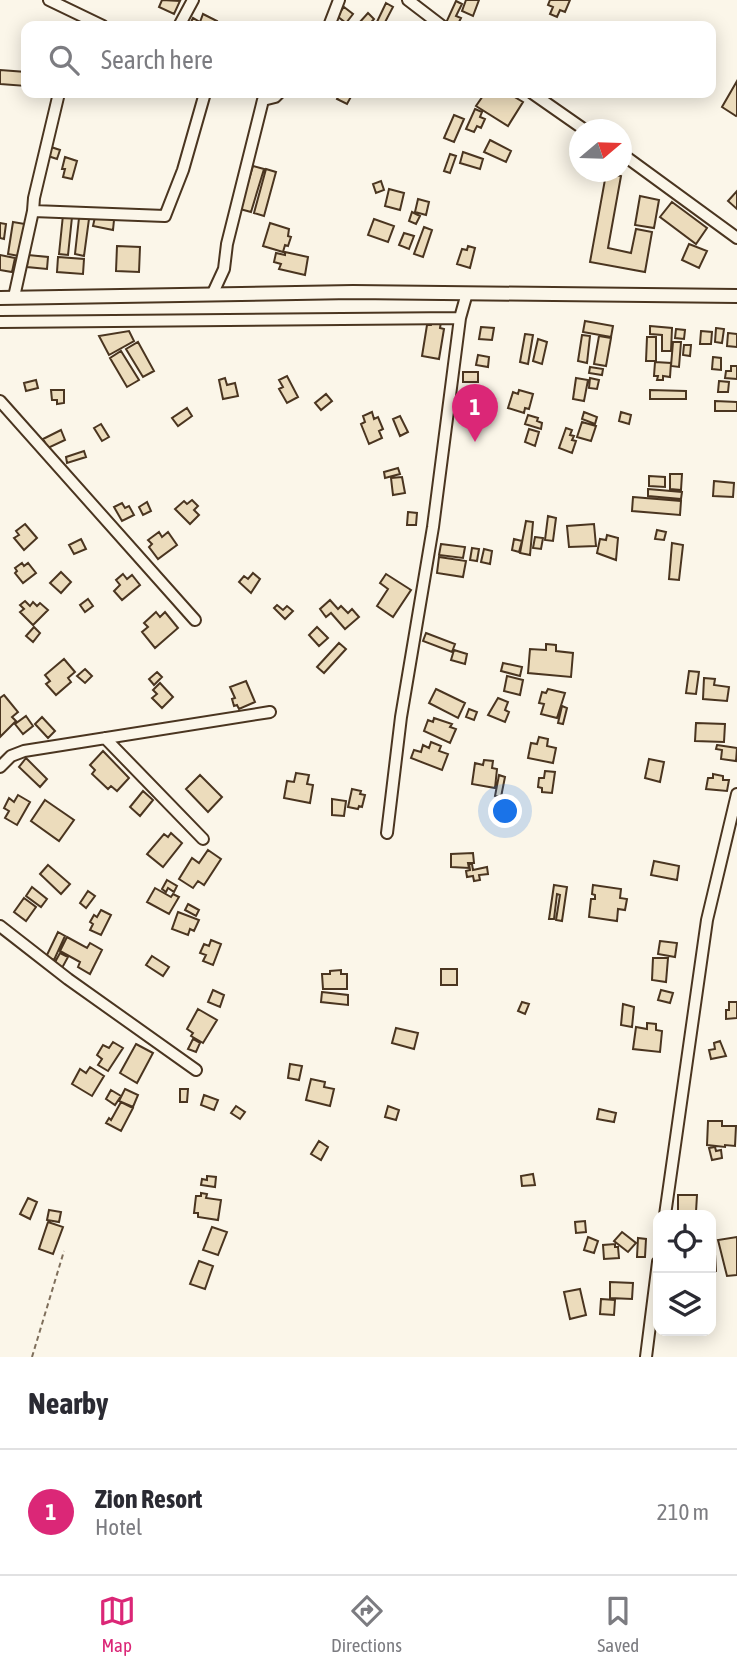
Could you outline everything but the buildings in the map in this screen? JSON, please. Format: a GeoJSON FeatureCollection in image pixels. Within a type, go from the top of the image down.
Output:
{"type":"FeatureCollection","features":[{"type":"Feature","properties":{"kind":"street"},"geometry":{"type":"LineString","coordinates":[[48,0],[78,21]]}},
{"type":"Feature","properties":{"kind":"street"},"geometry":{"type":"LineString","coordinates":[[182,21],[193,0]]}},
{"type":"Feature","properties":{"kind":"street"},"geometry":{"type":"LineString","coordinates":[[331,21],[339,0]]}},
{"type":"Feature","properties":{"kind":"street"},"geometry":{"type":"LineString","coordinates":[[408,0],[435,21]]}},
{"type":"Feature","properties":{"kind":"street"},"geometry":{"type":"LineString","coordinates":[[14,297],[58,98]]}},
{"type":"Feature","properties":{"kind":"street"},"geometry":{"type":"LineString","coordinates":[[33,211],[165,216],[183,170],[204,98]]}},
{"type":"Feature","properties":{"kind":"street"},"geometry":{"type":"LineString","coordinates":[[212,295],[224,269],[226,244],[253,148],[263,100],[271,98]]}},
{"type":"Feature","properties":{"kind":"street"},"geometry":{"type":"LineString","coordinates":[[539,98],[570,119]]}},
{"type":"Feature","properties":{"kind":"street"},"geometry":{"type":"LineString","coordinates":[[632,162],[737,238]]}},
{"type":"Feature","properties":{"kind":"street"},"geometry":{"type":"LineString","coordinates":[[387,833],[401,717],[433,527],[460,318],[467,292]]}},
{"type":"Feature","properties":{"kind":"street"},"geometry":{"type":"LineString","coordinates":[[0,298],[467,292],[737,296]]}},
{"type":"Feature","properties":{"kind":"street"},"geometry":{"type":"LineString","coordinates":[[0,322],[460,318]]}},
{"type":"Feature","properties":{"kind":"street"},"geometry":{"type":"LineString","coordinates":[[0,401],[195,620]]}},
{"type":"Feature","properties":{"kind":"street"},"geometry":{"type":"LineString","coordinates":[[0,767],[11,756],[24,751],[270,712]]}},
{"type":"Feature","properties":{"kind":"street"},"geometry":{"type":"LineString","coordinates":[[105,738],[203,839]]}},
{"type":"Feature","properties":{"kind":"street"},"geometry":{"type":"LineString","coordinates":[[666,1210],[707,920],[737,794]]}},
{"type":"Feature","properties":{"kind":"street"},"geometry":{"type":"LineString","coordinates":[[0,926],[99,1002],[196,1070]]}},
{"type":"Feature","properties":{"kind":"street"},"geometry":{"type":"LineString","coordinates":[[646,1357],[657,1273]]}},
{"type":"Feature","properties":{"kind":"path"},"geometry":{"type":"LineString","coordinates":[[32,1357],[64,1251]]}},
{"type":"Feature","properties":{"kind":"place","name":"Zion Resort"},"geometry":{"type":"Point","coordinates":[475,442]}}]}
